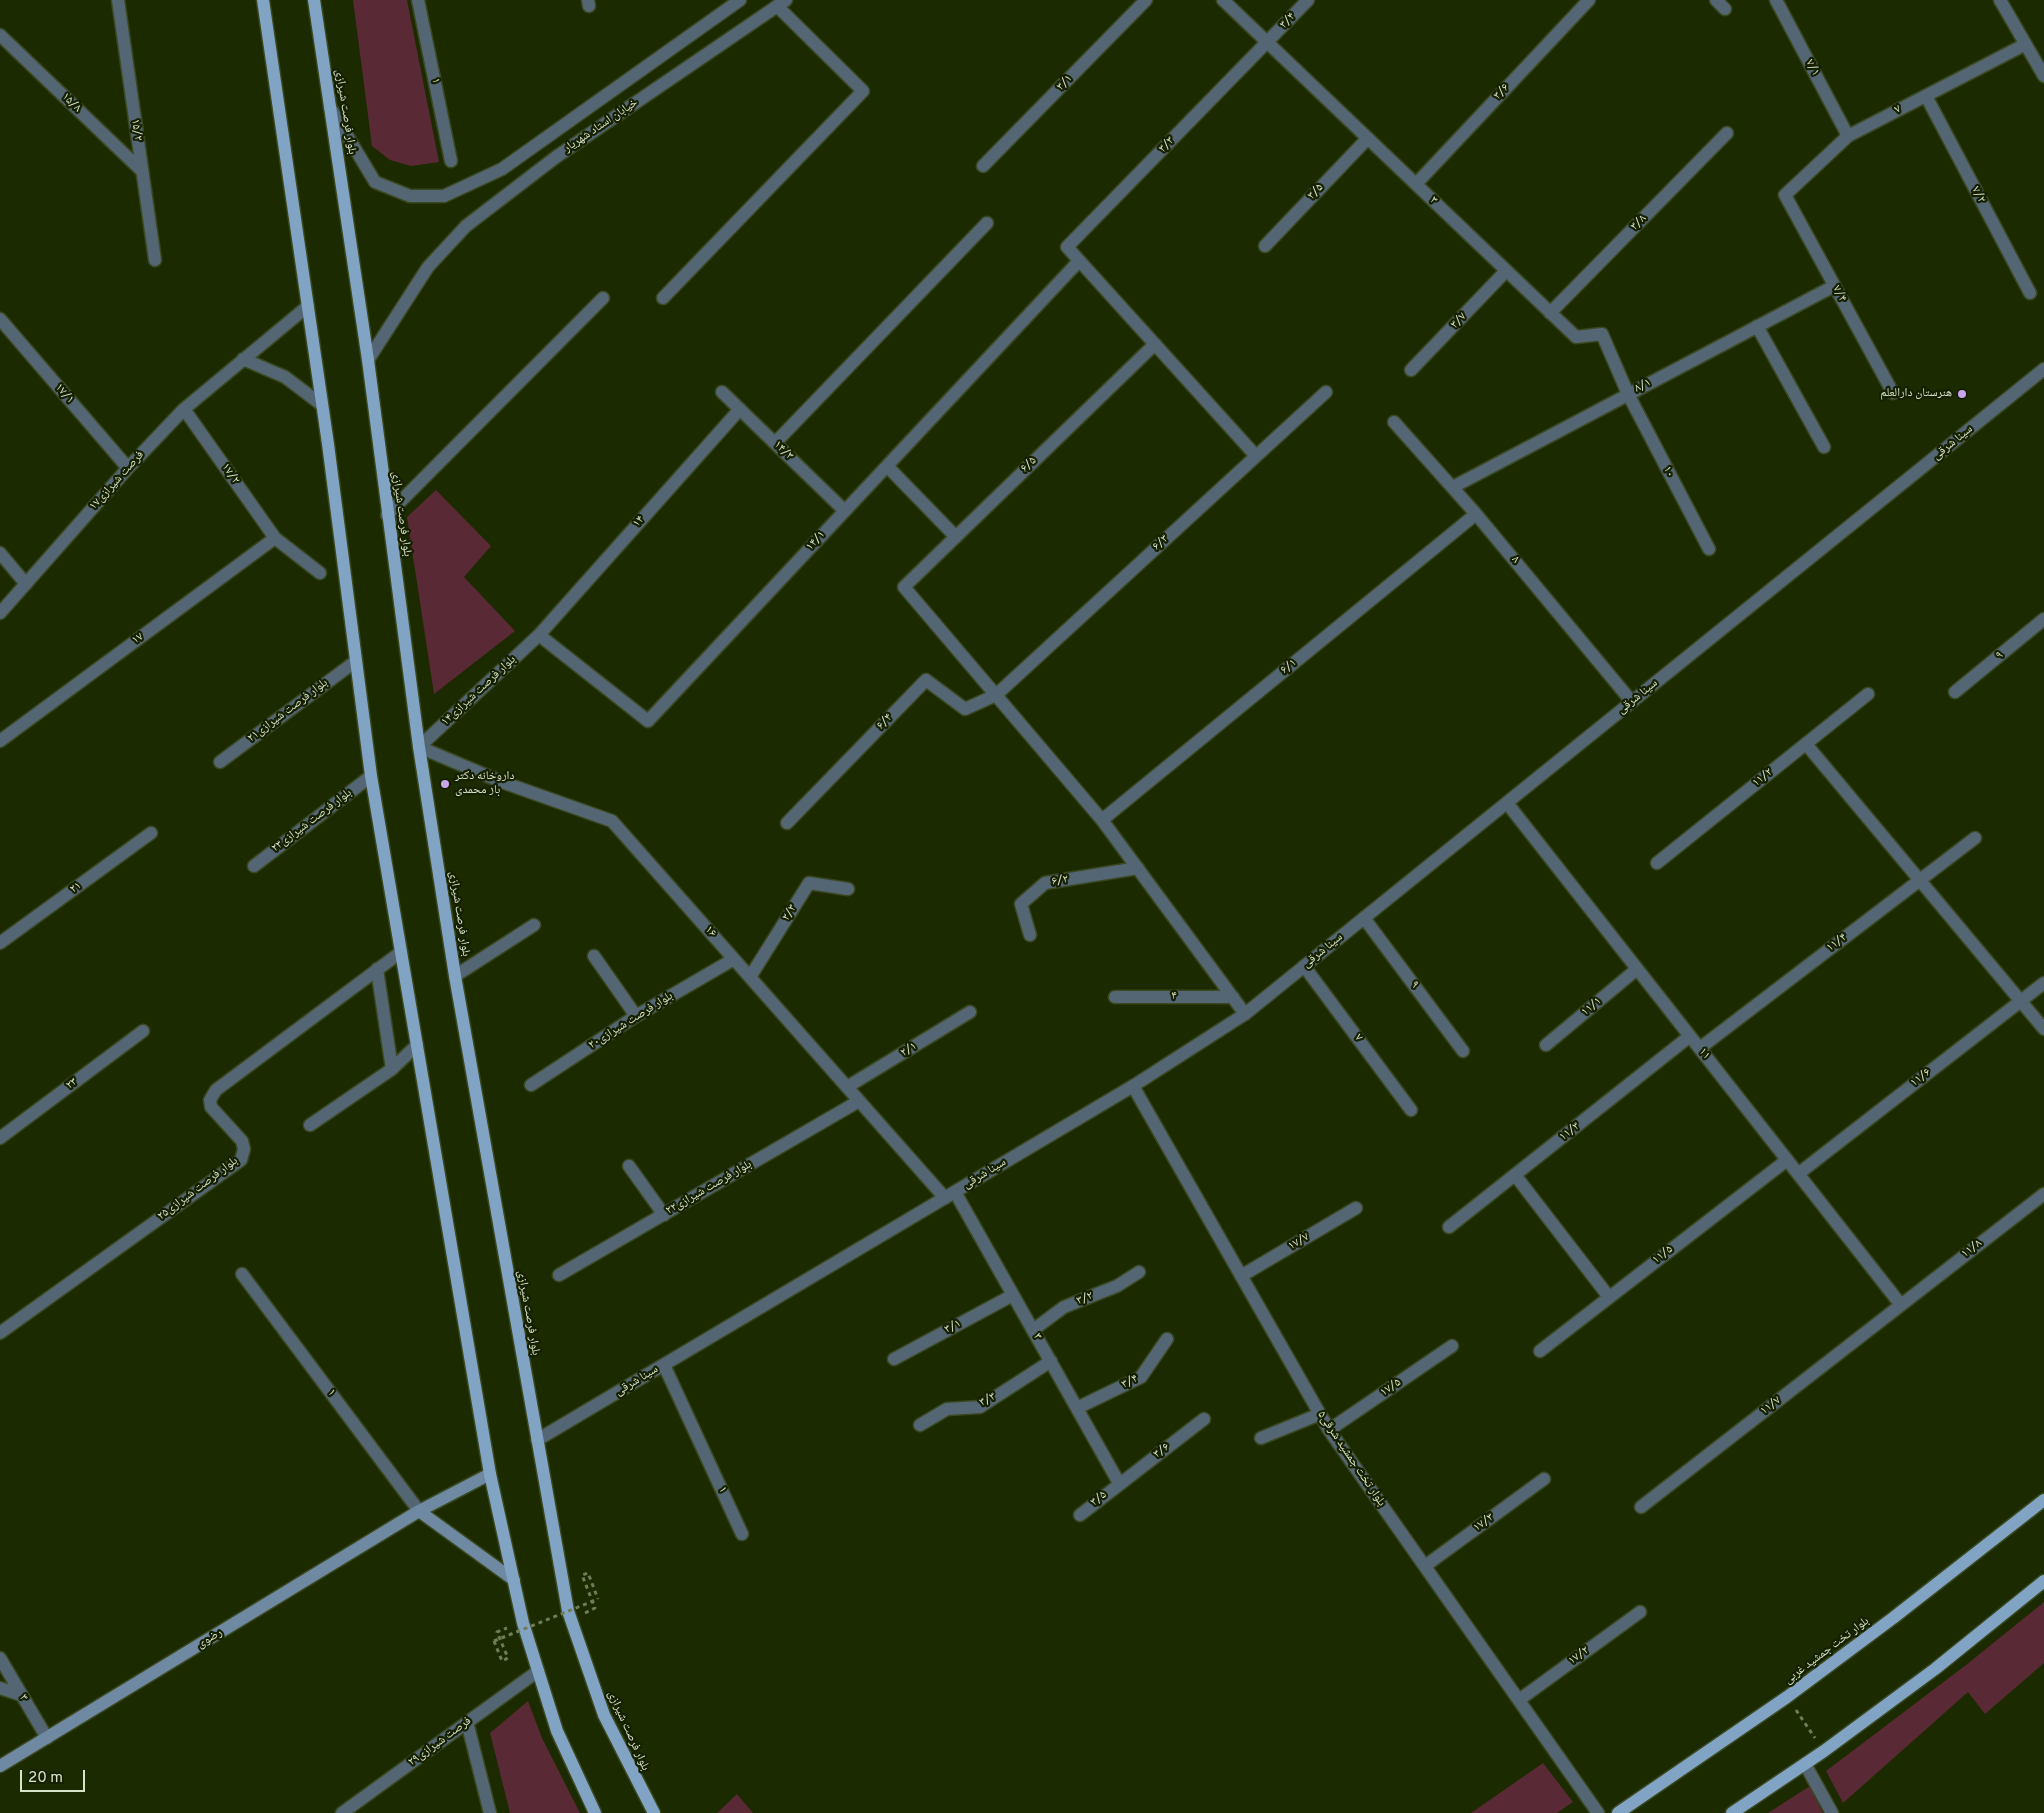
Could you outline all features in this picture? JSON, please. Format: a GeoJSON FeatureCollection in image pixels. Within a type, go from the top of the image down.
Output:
{"type":"FeatureCollection","features":[{"type":"Feature","properties":{"kind":"main road"},"geometry":{"type":"LineString","coordinates":[[263,0],[322,405],[371,776],[490,1474],[523,1623],[538,1671],[557,1731],[596,1813]]}},
{"type":"Feature","properties":{"kind":"main road","name":"بلوار فرصت شیرازی"},"geometry":{"type":"LineString","coordinates":[[314,0],[368,360],[419,747],[455,976],[568,1611],[604,1715],[643,1796],[654,1813]]}},
{"type":"Feature","properties":{"kind":"main road","name":"رضوی"},"geometry":{"type":"LineString","coordinates":[[0,1766],[419,1512],[490,1474]]}},
{"type":"Feature","properties":{"kind":"main road","name":"بلوار تخت جمشید غربی"},"geometry":{"type":"LineString","coordinates":[[1618,1813],[1787,1697],[2044,1500]]}},
{"type":"Feature","properties":{"kind":"main road"},"geometry":{"type":"LineString","coordinates":[[419,1512],[514,1580]]}},
{"type":"Feature","properties":{"kind":"main road"},"geometry":{"type":"LineString","coordinates":[[1732,1813],[1824,1751],[1935,1669],[2044,1581]]}},
{"type":"Feature","properties":{"kind":"street","name":"۱۵/۲"},"geometry":{"type":"LineString","coordinates":[[118,0],[155,260]]}},
{"type":"Feature","properties":{"kind":"street","name":"۱"},"geometry":{"type":"LineString","coordinates":[[418,0],[451,161]]}},
{"type":"Feature","properties":{"kind":"street","name":"خیابان استاد شهریار"},"geometry":{"type":"LineString","coordinates":[[330,106],[375,182],[410,196],[444,196],[502,169],[740,0]]}},
{"type":"Feature","properties":{"kind":"street","name":"۳/۱"},"geometry":{"type":"LineString","coordinates":[[984,166],[1146,0]]}},
{"type":"Feature","properties":{"kind":"street","name":"۳"},"geometry":{"type":"LineString","coordinates":[[1223,0],[1576,337],[1602,334],[1628,394]]}},
{"type":"Feature","properties":{"kind":"street","name":"۳/۴"},"geometry":{"type":"LineString","coordinates":[[1267,42],[1308,0]]}},
{"type":"Feature","properties":{"kind":"street","name":"۳/۶"},"geometry":{"type":"LineString","coordinates":[[1416,184],[1589,0]]}},
{"type":"Feature","properties":{"kind":"street","name":"۷/۱"},"geometry":{"type":"LineString","coordinates":[[1776,0],[1848,136]]}},
{"type":"Feature","properties":{"kind":"street"},"geometry":{"type":"LineString","coordinates":[[2000,0],[2044,76]]}},
{"type":"Feature","properties":{"kind":"street","name":"خیابان استاد شهریار"},"geometry":{"type":"LineString","coordinates":[[368,360],[428,267],[466,226],[556,157],[781,3]]}},
{"type":"Feature","properties":{"kind":"street"},"geometry":{"type":"LineString","coordinates":[[663,298],[863,91],[781,3]]}},
{"type":"Feature","properties":{"kind":"street","name":"۱۵/۸"},"geometry":{"type":"LineString","coordinates":[[0,35],[142,171]]}},
{"type":"Feature","properties":{"kind":"street","name":"۳/۳"},"geometry":{"type":"LineString","coordinates":[[1079,261],[1067,247],[1267,42]]}},
{"type":"Feature","properties":{"kind":"street","name":"۷"},"geometry":{"type":"LineString","coordinates":[[1785,195],[1848,136],[2024,44]]}},
{"type":"Feature","properties":{"kind":"street","name":"۷/۲"},"geometry":{"type":"LineString","coordinates":[[1926,96],[2030,294]]}},
{"type":"Feature","properties":{"kind":"street","name":"۳/۸"},"geometry":{"type":"LineString","coordinates":[[1550,313],[1727,133]]}},
{"type":"Feature","properties":{"kind":"street","name":"۳/۵"},"geometry":{"type":"LineString","coordinates":[[1265,246],[1368,138]]}},
{"type":"Feature","properties":{"kind":"street","name":"۷/۴"},"geometry":{"type":"LineString","coordinates":[[1785,195],[1893,393]]}},
{"type":"Feature","properties":{"kind":"street"},"geometry":{"type":"LineString","coordinates":[[775,443],[986,223]]}},
{"type":"Feature","properties":{"kind":"street"},"geometry":{"type":"LineString","coordinates":[[1079,261],[1256,456]]}},
{"type":"Feature","properties":{"kind":"street","name":"۱۴/۱"},"geometry":{"type":"LineString","coordinates":[[539,635],[648,721],[1079,261]]}},
{"type":"Feature","properties":{"kind":"street","name":"۳/۷"},"geometry":{"type":"LineString","coordinates":[[1411,370],[1506,271]]}},
{"type":"Feature","properties":{"kind":"street","name":"۸/۱"},"geometry":{"type":"LineString","coordinates":[[1453,487],[1834,286]]}},
{"type":"Feature","properties":{"kind":"street"},"geometry":{"type":"LineString","coordinates":[[387,515],[603,298]]}},
{"type":"Feature","properties":{"kind":"street","name":"۱۷فرصت شیرازی"},"geometry":{"type":"LineString","coordinates":[[0,613],[128,468],[184,409],[308,306]]}},
{"type":"Feature","properties":{"kind":"street","name":"۱۷/۱"},"geometry":{"type":"LineString","coordinates":[[0,319],[128,468]]}},
{"type":"Feature","properties":{"kind":"street"},"geometry":{"type":"LineString","coordinates":[[1757,326],[1824,447]]}},
{"type":"Feature","properties":{"kind":"street","name":"۶/۵"},"geometry":{"type":"LineString","coordinates":[[996,695],[904,587],[1155,344]]}},
{"type":"Feature","properties":{"kind":"street"},"geometry":{"type":"LineString","coordinates":[[243,359],[286,376],[322,405]]}},
{"type":"Feature","properties":{"kind":"street","name":"سینا شرقی"},"geometry":{"type":"LineString","coordinates":[[537,1440],[1133,1086],[1245,1014],[2044,369]]}},
{"type":"Feature","properties":{"kind":"street","name":"۱۴/۳"},"geometry":{"type":"LineString","coordinates":[[722,392],[845,511]]}},
{"type":"Feature","properties":{"kind":"street","name":"۶/۳"},"geometry":{"type":"LineString","coordinates":[[996,695],[1326,392]]}},
{"type":"Feature","properties":{"kind":"street","name":"۱۰"},"geometry":{"type":"LineString","coordinates":[[1628,394],[1708,549]]}},
{"type":"Feature","properties":{"kind":"street","name":"۱۷/۲"},"geometry":{"type":"LineString","coordinates":[[184,409],[275,538],[320,573]]}},
{"type":"Feature","properties":{"kind":"street","name":"۱۴"},"geometry":{"type":"LineString","coordinates":[[539,635],[740,409]]}},
{"type":"Feature","properties":{"kind":"street","name":"۸"},"geometry":{"type":"LineString","coordinates":[[1394,422],[1476,514],[1632,702]]}},
{"type":"Feature","properties":{"kind":"street"},"geometry":{"type":"LineString","coordinates":[[887,466],[956,537]]}},
{"type":"Feature","properties":{"kind":"street","name":"۶/۱"},"geometry":{"type":"LineString","coordinates":[[1102,820],[1476,514]]}},
{"type":"Feature","properties":{"kind":"street","name":"۱۷"},"geometry":{"type":"LineString","coordinates":[[0,741],[275,538]]}},
{"type":"Feature","properties":{"kind":"street"},"geometry":{"type":"LineString","coordinates":[[0,553],[26,584]]}},
{"type":"Feature","properties":{"kind":"street","name":"۹"},"geometry":{"type":"LineString","coordinates":[[1955,692],[2044,619]]}},
{"type":"Feature","properties":{"kind":"street","name":"بلوار فرصت شیرازی۱۴"},"geometry":{"type":"LineString","coordinates":[[419,747],[539,635]]}},
{"type":"Feature","properties":{"kind":"street","name":"بلوار فرصت شیرازی۲۱"},"geometry":{"type":"LineString","coordinates":[[220,762],[356,661]]}},
{"type":"Feature","properties":{"kind":"street","name":"۶/۴"},"geometry":{"type":"LineString","coordinates":[[787,823],[926,680],[964,709],[996,695]]}},
{"type":"Feature","properties":{"kind":"street","name":"۱۱/۲"},"geometry":{"type":"LineString","coordinates":[[1657,863],[1868,694]]}},
{"type":"Feature","properties":{"kind":"street"},"geometry":{"type":"LineString","coordinates":[[996,695],[1102,820],[1245,1014]]}},
{"type":"Feature","properties":{"kind":"street"},"geometry":{"type":"LineString","coordinates":[[1806,744],[2044,1029]]}},
{"type":"Feature","properties":{"kind":"street","name":"۱۶"},"geometry":{"type":"LineString","coordinates":[[419,747],[502,782],[612,821],[859,1101],[950,1195]]}},
{"type":"Feature","properties":{"kind":"street","name":"بلوار فرصت شیرازی۲۳"},"geometry":{"type":"LineString","coordinates":[[254,866],[371,776]]}},
{"type":"Feature","properties":{"kind":"street","name":"۱۱"},"geometry":{"type":"LineString","coordinates":[[1507,803],[1901,1305]]}},
{"type":"Feature","properties":{"kind":"street","name":"۲۱"},"geometry":{"type":"LineString","coordinates":[[0,944],[151,833]]}},
{"type":"Feature","properties":{"kind":"street","name":"۱۱/۴"},"geometry":{"type":"LineString","coordinates":[[1700,1048],[1975,838]]}},
{"type":"Feature","properties":{"kind":"street","name":"۶/۲"},"geometry":{"type":"LineString","coordinates":[[1030,935],[1021,904],[1045,883],[1138,868]]}},
{"type":"Feature","properties":{"kind":"street","name":"۲/۳"},"geometry":{"type":"LineString","coordinates":[[750,977],[809,883],[848,889]]}},
{"type":"Feature","properties":{"kind":"street","name":"۹"},"geometry":{"type":"LineString","coordinates":[[1364,918],[1463,1051]]}},
{"type":"Feature","properties":{"kind":"street"},"geometry":{"type":"LineString","coordinates":[[455,976],[534,925]]}},
{"type":"Feature","properties":{"kind":"street","name":"بلوار فرصت شیرازی۲۵"},"geometry":{"type":"LineString","coordinates":[[0,1333],[241,1160],[244,1149],[242,1142],[211,1107],[210,1100],[216,1090],[401,952]]}},
{"type":"Feature","properties":{"kind":"street"},"geometry":{"type":"LineString","coordinates":[[594,956],[636,1016]]}},
{"type":"Feature","properties":{"kind":"street","name":"بلوار فرصت شیرازی۲۰"},"geometry":{"type":"LineString","coordinates":[[531,1085],[636,1016],[734,959]]}},
{"type":"Feature","properties":{"kind":"street","name":"۷"},"geometry":{"type":"LineString","coordinates":[[1304,966],[1412,1110]]}},
{"type":"Feature","properties":{"kind":"street"},"geometry":{"type":"LineString","coordinates":[[377,969],[392,1070]]}},
{"type":"Feature","properties":{"kind":"street","name":"۱۱/۱"},"geometry":{"type":"LineString","coordinates":[[1546,1045],[1637,969]]}},
{"type":"Feature","properties":{"kind":"street","name":"۱۱/۶"},"geometry":{"type":"LineString","coordinates":[[1798,1174],[2044,983]]}},
{"type":"Feature","properties":{"kind":"street","name":"۴"},"geometry":{"type":"LineString","coordinates":[[1115,997],[1233,997]]}},
{"type":"Feature","properties":{"kind":"street","name":"۲/۱"},"geometry":{"type":"LineString","coordinates":[[848,1087],[970,1012]]}},
{"type":"Feature","properties":{"kind":"street","name":"۲۳"},"geometry":{"type":"LineString","coordinates":[[0,1138],[143,1031]]}},
{"type":"Feature","properties":{"kind":"street","name":"۱۱/۳"},"geometry":{"type":"LineString","coordinates":[[1449,1227],[1690,1036]]}},
{"type":"Feature","properties":{"kind":"street"},"geometry":{"type":"LineString","coordinates":[[310,1126],[392,1070],[417,1045]]}},
{"type":"Feature","properties":{"kind":"street","name":"بلوار تخت جمشید شرقی۵"},"geometry":{"type":"LineString","coordinates":[[1133,1086],[1329,1430],[1598,1813]]}},
{"type":"Feature","properties":{"kind":"street","name":"بلوار فرصت شیرازی۲۲"},"geometry":{"type":"LineString","coordinates":[[559,1275],[859,1101]]}},
{"type":"Feature","properties":{"kind":"street","name":"۱۱/۵"},"geometry":{"type":"LineString","coordinates":[[1540,1351],[1787,1160]]}},
{"type":"Feature","properties":{"kind":"street"},"geometry":{"type":"LineString","coordinates":[[629,1166],[664,1214]]}},
{"type":"Feature","properties":{"kind":"street"},"geometry":{"type":"LineString","coordinates":[[1515,1175],[1609,1298]]}},
{"type":"Feature","properties":{"kind":"street","name":"۱۱/۸"},"geometry":{"type":"LineString","coordinates":[[1901,1305],[2044,1194]]}},
{"type":"Feature","properties":{"kind":"street","name":"۳"},"geometry":{"type":"LineString","coordinates":[[950,1195],[1013,1295],[1119,1483]]}},
{"type":"Feature","properties":{"kind":"street","name":"۱۷/۷"},"geometry":{"type":"LineString","coordinates":[[1241,1276],[1356,1208]]}},
{"type":"Feature","properties":{"kind":"street","name":"۳/۲"},"geometry":{"type":"LineString","coordinates":[[1033,1330],[1064,1307],[1117,1286],[1139,1272]]}},
{"type":"Feature","properties":{"kind":"street","name":"۱"},"geometry":{"type":"LineString","coordinates":[[242,1274],[419,1512]]}},
{"type":"Feature","properties":{"kind":"street","name":"۳/۱"},"geometry":{"type":"LineString","coordinates":[[894,1359],[1013,1295]]}},
{"type":"Feature","properties":{"kind":"street","name":"۱۱/۷"},"geometry":{"type":"LineString","coordinates":[[1641,1507],[1901,1305]]}},
{"type":"Feature","properties":{"kind":"street","name":"۳/۴"},"geometry":{"type":"LineString","coordinates":[[1077,1408],[1142,1377],[1167,1339]]}},
{"type":"Feature","properties":{"kind":"street","name":"۱۷/۵"},"geometry":{"type":"LineString","coordinates":[[1329,1430],[1452,1346]]}},
{"type":"Feature","properties":{"kind":"street","name":"۳/۳"},"geometry":{"type":"LineString","coordinates":[[920,1425],[947,1409],[980,1407],[1050,1361]]}},
{"type":"Feature","properties":{"kind":"street","name":"۱"},"geometry":{"type":"LineString","coordinates":[[664,1365],[742,1534]]}},
{"type":"Feature","properties":{"kind":"street"},"geometry":{"type":"LineString","coordinates":[[1261,1438],[1320,1414]]}},
{"type":"Feature","properties":{"kind":"street","name":"۳/۶"},"geometry":{"type":"LineString","coordinates":[[1119,1483],[1204,1419]]}},
{"type":"Feature","properties":{"kind":"street","name":"۱۷/۳"},"geometry":{"type":"LineString","coordinates":[[1425,1566],[1544,1480]]}},
{"type":"Feature","properties":{"kind":"street","name":"۳/۵"},"geometry":{"type":"LineString","coordinates":[[1080,1515],[1119,1483]]}},
{"type":"Feature","properties":{"kind":"street","name":"۱۷/۲"},"geometry":{"type":"LineString","coordinates":[[1519,1700],[1640,1612]]}},
{"type":"Feature","properties":{"kind":"street","name":"۳"},"geometry":{"type":"LineString","coordinates":[[0,1658],[48,1738]]}},
{"type":"Feature","properties":{"kind":"street","name":"فرصت شیرازی۲۹"},"geometry":{"type":"LineString","coordinates":[[342,1813],[538,1671]]}},
{"type":"Feature","properties":{"kind":"street"},"geometry":{"type":"LineString","coordinates":[[0,1688],[21,1695]]}},
{"type":"Feature","properties":{"kind":"street"},"geometry":{"type":"LineString","coordinates":[[467,1722],[490,1813]]}},
{"type":"Feature","properties":{"kind":"street"},"geometry":{"type":"LineString","coordinates":[[1805,1764],[1832,1813]]}},
{"type":"Feature","properties":{"kind":"path"},"geometry":{"type":"LineString","coordinates":[[498,1632],[508,1658],[502,1661],[494,1641],[598,1600],[588,1573],[582,1575],[595,1608]]}},
{"type":"Feature","properties":{"kind":"path"},"geometry":{"type":"LineString","coordinates":[[1787,1697],[1824,1751]]}},
{"type":"Feature","properties":{"kind":"shaded area"},"geometry":{"type":"Polygon","coordinates":[[[353,0],[407,0],[439,162],[411,166],[390,160],[372,146],[353,0]]]}},
{"type":"Feature","properties":{"kind":"shaded area"},"geometry":{"type":"Polygon","coordinates":[[[436,490],[491,546],[464,577],[515,631],[434,694],[407,517],[436,490]]]}},
{"type":"Feature","properties":{"kind":"shaded area"},"geometry":{"type":"Polygon","coordinates":[[[2044,1602],[2044,1663],[1985,1714],[1968,1692],[1843,1803],[1826,1771],[1966,1665],[2044,1602]]]}},
{"type":"Feature","properties":{"kind":"shaded area"},"geometry":{"type":"Polygon","coordinates":[[[528,1701],[542,1738],[580,1813],[510,1813],[490,1733],[528,1701]]]}},
{"type":"Feature","properties":{"kind":"shaded area"},"geometry":{"type":"Polygon","coordinates":[[[1543,1763],[1573,1802],[1557,1813],[1471,1813],[1543,1763]]]}},
{"type":"Feature","properties":{"kind":"shaded area"},"geometry":{"type":"Polygon","coordinates":[[[1810,1786],[1823,1813],[1768,1813],[1810,1786]]]}},
{"type":"Feature","properties":{"kind":"shaded area"},"geometry":{"type":"Polygon","coordinates":[[[737,1794],[753,1813],[717,1813],[737,1794]]]}},
{"type":"Feature","properties":{"kind":"place","name":"هنرستان دارالعلم"},"geometry":{"type":"Point","coordinates":[1962,394]}},
{"type":"Feature","properties":{"kind":"place","name":"داروخانه دکتر باز محمدی"},"geometry":{"type":"Point","coordinates":[445,784]}}]}
